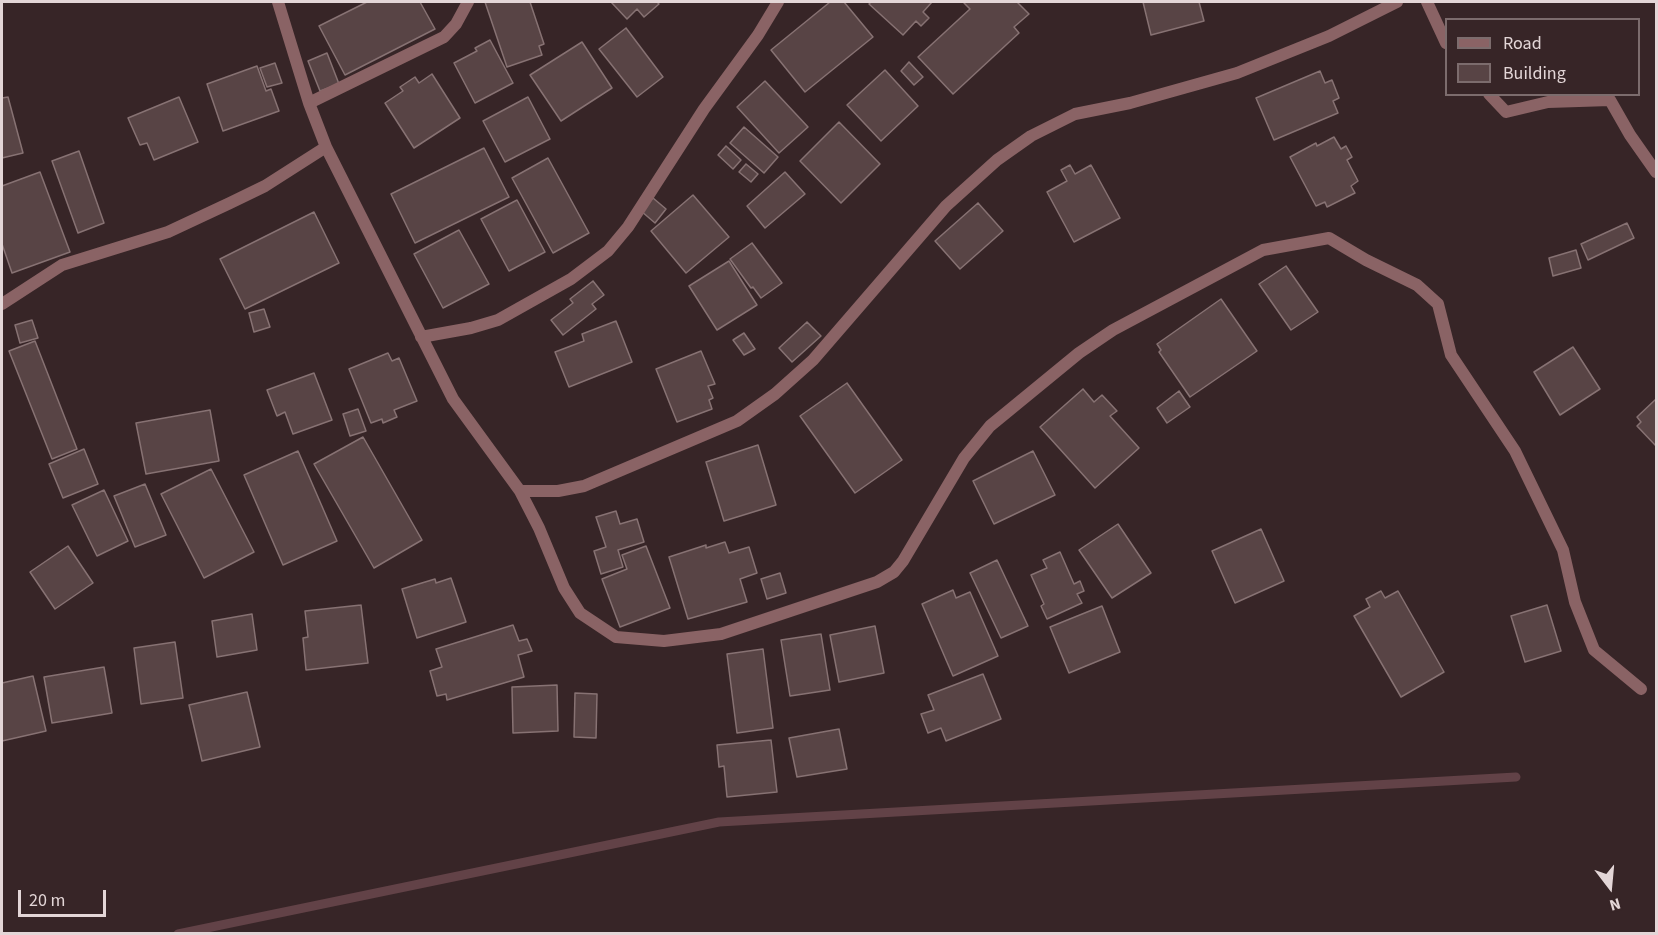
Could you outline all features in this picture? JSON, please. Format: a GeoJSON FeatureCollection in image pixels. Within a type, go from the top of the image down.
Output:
{"type":"FeatureCollection","features":[{"type":"Feature","properties":{"kind":"street"},"geometry":{"type":"LineString","coordinates":[[278,2],[309,103],[326,147],[453,399],[520,491],[539,528],[564,588],[580,613],[616,637],[664,642],[721,634],[877,582],[894,572],[903,561],[964,458],[990,426],[1079,353],[1113,330],[1263,250],[1329,238],[1366,260],[1417,285],[1438,304],[1451,355],[1515,451],[1563,550],[1575,602],[1594,650],[1641,689]]}},
{"type":"Feature","properties":{"kind":"street"},"geometry":{"type":"LineString","coordinates":[[309,103],[444,37],[456,24],[468,2]]}},
{"type":"Feature","properties":{"kind":"street"},"geometry":{"type":"LineString","coordinates":[[421,337],[471,328],[498,320],[571,279],[608,251],[628,227],[704,109],[758,35],[778,2]]}},
{"type":"Feature","properties":{"kind":"street"},"geometry":{"type":"LineString","coordinates":[[520,491],[558,491],[584,486],[737,421],[775,394],[813,360],[946,206],[997,160],[1031,136],[1075,114],[1130,103],[1237,73],[1329,36],[1397,2]]}},
{"type":"Feature","properties":{"kind":"street"},"geometry":{"type":"LineString","coordinates":[[1427,2],[1445,41]]}},
{"type":"Feature","properties":{"kind":"street"},"geometry":{"type":"LineString","coordinates":[[1491,96],[1506,112],[1548,102],[1610,100],[1630,135],[1656,172]]}},
{"type":"Feature","properties":{"kind":"street"},"geometry":{"type":"LineString","coordinates":[[2,304],[62,265],[168,232],[266,186],[326,147]]}},
{"type":"Feature","properties":{"kind":"building"},"geometry":{"type":"Polygon","coordinates":[[[367,2],[420,2],[435,29],[345,75],[319,26],[367,2]]]}},
{"type":"Feature","properties":{"kind":"building"},"geometry":{"type":"Polygon","coordinates":[[[485,2],[530,2],[544,44],[539,46],[542,55],[507,67],[485,2]]]}},
{"type":"Feature","properties":{"kind":"building"},"geometry":{"type":"Polygon","coordinates":[[[611,2],[657,2],[659,4],[644,17],[637,9],[627,19],[611,2]]]}},
{"type":"Feature","properties":{"kind":"building"},"geometry":{"type":"Polygon","coordinates":[[[830,2],[844,2],[873,37],[805,92],[771,50],[830,2]]]}},
{"type":"Feature","properties":{"kind":"building"},"geometry":{"type":"Polygon","coordinates":[[[871,2],[932,2],[923,12],[929,18],[921,26],[916,21],[903,35],[869,4],[871,2]]]}},
{"type":"Feature","properties":{"kind":"building"},"geometry":{"type":"Polygon","coordinates":[[[1017,2],[1029,14],[1014,27],[1019,33],[953,94],[918,57],[970,9],[964,3],[1017,2]]]}},
{"type":"Feature","properties":{"kind":"building"},"geometry":{"type":"Polygon","coordinates":[[[1143,2],[1199,2],[1204,21],[1151,35],[1143,2]]]}},
{"type":"Feature","properties":{"kind":"building"},"geometry":{"type":"Polygon","coordinates":[[[626,28],[663,77],[637,97],[599,49],[626,28]]]}},
{"type":"Feature","properties":{"kind":"building"},"geometry":{"type":"Polygon","coordinates":[[[490,40],[513,83],[475,103],[454,63],[477,51],[475,48],[490,40]]]}},
{"type":"Feature","properties":{"kind":"building"},"geometry":{"type":"Polygon","coordinates":[[[582,42],[612,88],[561,121],[530,75],[582,42]]]}},
{"type":"Feature","properties":{"kind":"building"},"geometry":{"type":"Polygon","coordinates":[[[327,53],[339,84],[320,91],[308,61],[327,53]]]}},
{"type":"Feature","properties":{"kind":"building"},"geometry":{"type":"Polygon","coordinates":[[[909,62],[923,77],[914,85],[901,71],[909,62]]]}},
{"type":"Feature","properties":{"kind":"building"},"geometry":{"type":"Polygon","coordinates":[[[275,63],[282,83],[267,87],[260,68],[275,63]]]}},
{"type":"Feature","properties":{"kind":"building"},"geometry":{"type":"Polygon","coordinates":[[[257,66],[266,91],[271,89],[279,111],[223,131],[207,84],[257,66]]]}},
{"type":"Feature","properties":{"kind":"building"},"geometry":{"type":"Polygon","coordinates":[[[885,70],[918,106],[881,141],[847,105],[885,70]]]}},
{"type":"Feature","properties":{"kind":"building"},"geometry":{"type":"Polygon","coordinates":[[[1320,71],[1325,83],[1332,80],[1339,98],[1333,101],[1338,113],[1274,140],[1256,98],[1320,71]]]}},
{"type":"Feature","properties":{"kind":"building"},"geometry":{"type":"Polygon","coordinates":[[[432,74],[460,118],[414,148],[385,103],[403,91],[400,87],[415,77],[419,83],[432,74]]]}},
{"type":"Feature","properties":{"kind":"building"},"geometry":{"type":"Polygon","coordinates":[[[765,81],[808,127],[779,153],[737,107],[765,81]]]}},
{"type":"Feature","properties":{"kind":"building"},"geometry":{"type":"Polygon","coordinates":[[[8,97],[23,153],[2,158],[2,98],[8,97]]]}},
{"type":"Feature","properties":{"kind":"building"},"geometry":{"type":"Polygon","coordinates":[[[179,97],[198,142],[154,160],[147,143],[140,145],[128,118],[179,97]]]}},
{"type":"Feature","properties":{"kind":"building"},"geometry":{"type":"Polygon","coordinates":[[[528,97],[550,139],[505,162],[483,121],[528,97]]]}},
{"type":"Feature","properties":{"kind":"building"},"geometry":{"type":"Polygon","coordinates":[[[839,122],[880,164],[841,203],[800,161],[839,122]]]}},
{"type":"Feature","properties":{"kind":"building"},"geometry":{"type":"Polygon","coordinates":[[[744,127],[778,157],[764,173],[730,143],[744,127]]]}},
{"type":"Feature","properties":{"kind":"building"},"geometry":{"type":"Polygon","coordinates":[[[1334,137],[1341,149],[1346,146],[1352,157],[1347,160],[1358,181],[1351,186],[1355,193],[1327,207],[1325,202],[1316,206],[1290,157],[1316,143],[1317,146],[1334,137]]]}},
{"type":"Feature","properties":{"kind":"building"},"geometry":{"type":"Polygon","coordinates":[[[726,146],[741,160],[733,169],[718,155],[726,146]]]}},
{"type":"Feature","properties":{"kind":"building"},"geometry":{"type":"Polygon","coordinates":[[[484,148],[509,197],[415,243],[391,194],[484,148]]]}},
{"type":"Feature","properties":{"kind":"building"},"geometry":{"type":"Polygon","coordinates":[[[79,151],[104,223],[78,233],[52,161],[79,151]]]}},
{"type":"Feature","properties":{"kind":"building"},"geometry":{"type":"Polygon","coordinates":[[[548,158],[589,233],[553,253],[512,178],[548,158]]]}},
{"type":"Feature","properties":{"kind":"building"},"geometry":{"type":"Polygon","coordinates":[[[746,164],[758,174],[751,182],[739,172],[746,164]]]}},
{"type":"Feature","properties":{"kind":"building"},"geometry":{"type":"Polygon","coordinates":[[[1070,165],[1075,174],[1091,165],[1120,218],[1074,242],[1047,192],[1067,181],[1061,170],[1070,165]]]}},
{"type":"Feature","properties":{"kind":"building"},"geometry":{"type":"Polygon","coordinates":[[[40,172],[70,252],[12,273],[2,244],[2,186],[40,172]]]}},
{"type":"Feature","properties":{"kind":"building"},"geometry":{"type":"Polygon","coordinates":[[[785,172],[805,194],[765,228],[747,206],[785,172]]]}},
{"type":"Feature","properties":{"kind":"building"},"geometry":{"type":"Polygon","coordinates":[[[693,195],[729,237],[686,273],[651,231],[693,195]]]}},
{"type":"Feature","properties":{"kind":"building"},"geometry":{"type":"Polygon","coordinates":[[[653,198],[666,209],[655,223],[641,211],[653,198]]]}},
{"type":"Feature","properties":{"kind":"building"},"geometry":{"type":"Polygon","coordinates":[[[517,200],[545,252],[509,271],[481,219],[517,200]]]}},
{"type":"Feature","properties":{"kind":"building"},"geometry":{"type":"Polygon","coordinates":[[[978,203],[1003,231],[960,269],[935,241],[978,203]]]}},
{"type":"Feature","properties":{"kind":"building"},"geometry":{"type":"Polygon","coordinates":[[[314,212],[339,263],[245,309],[220,259],[314,212]]]}},
{"type":"Feature","properties":{"kind":"building"},"geometry":{"type":"Polygon","coordinates":[[[1627,223],[1634,238],[1588,260],[1581,244],[1627,223]]]}},
{"type":"Feature","properties":{"kind":"building"},"geometry":{"type":"Polygon","coordinates":[[[459,230],[489,284],[443,308],[414,254],[459,230]]]}},
{"type":"Feature","properties":{"kind":"building"},"geometry":{"type":"Polygon","coordinates":[[[752,243],[782,283],[761,298],[730,259],[752,243]]]}},
{"type":"Feature","properties":{"kind":"building"},"geometry":{"type":"Polygon","coordinates":[[[1576,250],[1581,268],[1553,276],[1549,258],[1576,250]]]}},
{"type":"Feature","properties":{"kind":"building"},"geometry":{"type":"Polygon","coordinates":[[[729,261],[757,305],[717,330],[689,286],[729,261]]]}},
{"type":"Feature","properties":{"kind":"building"},"geometry":{"type":"Polygon","coordinates":[[[1286,266],[1318,312],[1291,330],[1259,284],[1286,266]]]}},
{"type":"Feature","properties":{"kind":"building"},"geometry":{"type":"Polygon","coordinates":[[[593,281],[604,295],[592,304],[596,309],[563,335],[551,320],[573,303],[570,299],[593,281]]]}},
{"type":"Feature","properties":{"kind":"building"},"geometry":{"type":"Polygon","coordinates":[[[1221,299],[1257,351],[1190,397],[1159,352],[1161,350],[1157,344],[1221,299]]]}},
{"type":"Feature","properties":{"kind":"building"},"geometry":{"type":"Polygon","coordinates":[[[264,309],[270,327],[254,332],[249,313],[264,309]]]}},
{"type":"Feature","properties":{"kind":"building"},"geometry":{"type":"Polygon","coordinates":[[[32,320],[38,338],[20,343],[15,325],[32,320]]]}},
{"type":"Feature","properties":{"kind":"building"},"geometry":{"type":"Polygon","coordinates":[[[616,321],[632,362],[569,387],[555,352],[584,341],[582,334],[616,321]]]}},
{"type":"Feature","properties":{"kind":"building"},"geometry":{"type":"Polygon","coordinates":[[[807,322],[821,336],[792,362],[779,348],[807,322]]]}},
{"type":"Feature","properties":{"kind":"building"},"geometry":{"type":"Polygon","coordinates":[[[744,333],[755,349],[744,355],[733,340],[744,333]]]}},
{"type":"Feature","properties":{"kind":"building"},"geometry":{"type":"Polygon","coordinates":[[[35,341],[77,449],[52,459],[9,351],[35,341]]]}},
{"type":"Feature","properties":{"kind":"building"},"geometry":{"type":"Polygon","coordinates":[[[1573,347],[1600,389],[1560,415],[1534,372],[1573,347]]]}},
{"type":"Feature","properties":{"kind":"building"},"geometry":{"type":"Polygon","coordinates":[[[701,351],[715,384],[708,386],[713,398],[709,400],[712,409],[677,422],[656,369],[701,351]]]}},
{"type":"Feature","properties":{"kind":"building"},"geometry":{"type":"Polygon","coordinates":[[[388,353],[392,361],[399,358],[417,401],[394,410],[397,417],[383,423],[382,419],[371,423],[349,369],[388,353]]]}},
{"type":"Feature","properties":{"kind":"building"},"geometry":{"type":"Polygon","coordinates":[[[314,373],[332,420],[293,434],[285,412],[277,416],[267,390],[314,373]]]}},
{"type":"Feature","properties":{"kind":"building"},"geometry":{"type":"Polygon","coordinates":[[[847,383],[902,460],[855,493],[800,416],[847,383]]]}},
{"type":"Feature","properties":{"kind":"building"},"geometry":{"type":"Polygon","coordinates":[[[1083,389],[1094,402],[1102,395],[1117,411],[1110,416],[1139,448],[1095,488],[1040,427],[1083,389]]]}},
{"type":"Feature","properties":{"kind":"building"},"geometry":{"type":"Polygon","coordinates":[[[1179,391],[1190,407],[1167,423],[1157,408],[1179,391]]]}},
{"type":"Feature","properties":{"kind":"building"},"geometry":{"type":"Polygon","coordinates":[[[1656,399],[1656,446],[1637,426],[1641,422],[1637,417],[1656,399]]]}},
{"type":"Feature","properties":{"kind":"building"},"geometry":{"type":"Polygon","coordinates":[[[358,409],[366,431],[350,436],[343,414],[358,409]]]}},
{"type":"Feature","properties":{"kind":"building"},"geometry":{"type":"Polygon","coordinates":[[[210,410],[219,461],[146,474],[136,423],[210,410]]]}},
{"type":"Feature","properties":{"kind":"building"},"geometry":{"type":"Polygon","coordinates":[[[363,437],[422,540],[374,568],[314,464],[363,437]]]}},
{"type":"Feature","properties":{"kind":"building"},"geometry":{"type":"Polygon","coordinates":[[[758,445],[776,505],[724,521],[706,462],[758,445]]]}},
{"type":"Feature","properties":{"kind":"building"},"geometry":{"type":"Polygon","coordinates":[[[84,449],[98,484],[63,498],[49,464],[84,449]]]}},
{"type":"Feature","properties":{"kind":"building"},"geometry":{"type":"Polygon","coordinates":[[[298,451],[337,541],[283,565],[244,475],[298,451]]]}},
{"type":"Feature","properties":{"kind":"building"},"geometry":{"type":"Polygon","coordinates":[[[1033,451],[1055,495],[994,524],[973,481],[1033,451]]]}},
{"type":"Feature","properties":{"kind":"building"},"geometry":{"type":"Polygon","coordinates":[[[211,469],[254,552],[204,578],[161,494],[211,469]]]}},
{"type":"Feature","properties":{"kind":"building"},"geometry":{"type":"Polygon","coordinates":[[[145,484],[166,535],[135,547],[114,496],[145,484]]]}},
{"type":"Feature","properties":{"kind":"building"},"geometry":{"type":"Polygon","coordinates":[[[104,490],[128,541],[97,556],[72,505],[104,490]]]}},
{"type":"Feature","properties":{"kind":"building"},"geometry":{"type":"Polygon","coordinates":[[[616,511],[620,524],[637,519],[644,542],[618,550],[623,567],[601,574],[594,551],[606,547],[596,517],[616,511]]]}},
{"type":"Feature","properties":{"kind":"building"},"geometry":{"type":"Polygon","coordinates":[[[1118,524],[1151,573],[1112,598],[1079,550],[1118,524]]]}},
{"type":"Feature","properties":{"kind":"building"},"geometry":{"type":"Polygon","coordinates":[[[1261,529],[1284,581],[1235,603],[1212,551],[1261,529]]]}},
{"type":"Feature","properties":{"kind":"building"},"geometry":{"type":"Polygon","coordinates":[[[725,542],[729,553],[749,547],[757,573],[740,579],[747,602],[688,619],[669,557],[706,545],[706,548],[725,542]]]}},
{"type":"Feature","properties":{"kind":"building"},"geometry":{"type":"Polygon","coordinates":[[[68,546],[93,583],[55,609],[30,572],[68,546]]]}},
{"type":"Feature","properties":{"kind":"building"},"geometry":{"type":"Polygon","coordinates":[[[646,546],[670,608],[620,627],[602,579],[627,569],[622,555],[646,546]]]}},
{"type":"Feature","properties":{"kind":"building"},"geometry":{"type":"Polygon","coordinates":[[[1060,552],[1074,584],[1080,581],[1084,591],[1077,594],[1082,603],[1047,619],[1041,606],[1044,604],[1031,575],[1047,568],[1043,560],[1060,552]]]}},
{"type":"Feature","properties":{"kind":"building"},"geometry":{"type":"Polygon","coordinates":[[[997,560],[1028,626],[1001,638],[970,573],[997,560]]]}},
{"type":"Feature","properties":{"kind":"building"},"geometry":{"type":"Polygon","coordinates":[[[780,573],[786,593],[767,599],[761,579],[780,573]]]}},
{"type":"Feature","properties":{"kind":"building"},"geometry":{"type":"Polygon","coordinates":[[[451,578],[466,622],[417,638],[402,589],[435,579],[436,583],[451,578]]]}},
{"type":"Feature","properties":{"kind":"building"},"geometry":{"type":"Polygon","coordinates":[[[953,590],[956,598],[970,592],[998,656],[953,676],[922,604],[953,590]]]}},
{"type":"Feature","properties":{"kind":"building"},"geometry":{"type":"Polygon","coordinates":[[[1381,591],[1385,598],[1398,591],[1444,672],[1401,697],[1354,616],[1370,607],[1366,599],[1381,591]]]}},
{"type":"Feature","properties":{"kind":"building"},"geometry":{"type":"Polygon","coordinates":[[[361,605],[368,663],[306,670],[303,638],[308,637],[305,611],[361,605]]]}},
{"type":"Feature","properties":{"kind":"building"},"geometry":{"type":"Polygon","coordinates":[[[1547,605],[1561,651],[1525,662],[1511,616],[1547,605]]]}},
{"type":"Feature","properties":{"kind":"building"},"geometry":{"type":"Polygon","coordinates":[[[1102,606],[1120,652],[1069,673],[1050,627],[1102,606]]]}},
{"type":"Feature","properties":{"kind":"building"},"geometry":{"type":"Polygon","coordinates":[[[252,614],[257,650],[217,657],[212,621],[252,614]]]}},
{"type":"Feature","properties":{"kind":"building"},"geometry":{"type":"Polygon","coordinates":[[[513,625],[519,641],[527,639],[532,651],[518,655],[524,677],[447,700],[446,694],[437,696],[430,671],[442,667],[436,649],[513,625]]]}},
{"type":"Feature","properties":{"kind":"building"},"geometry":{"type":"Polygon","coordinates":[[[875,626],[884,673],[839,682],[830,635],[875,626]]]}},
{"type":"Feature","properties":{"kind":"building"},"geometry":{"type":"Polygon","coordinates":[[[821,634],[830,690],[790,696],[781,640],[821,634]]]}},
{"type":"Feature","properties":{"kind":"building"},"geometry":{"type":"Polygon","coordinates":[[[175,642],[183,698],[141,704],[134,648],[175,642]]]}},
{"type":"Feature","properties":{"kind":"building"},"geometry":{"type":"Polygon","coordinates":[[[763,649],[773,728],[737,733],[727,654],[763,649]]]}},
{"type":"Feature","properties":{"kind":"building"},"geometry":{"type":"Polygon","coordinates":[[[104,667],[112,713],[52,723],[44,677],[104,667]]]}},
{"type":"Feature","properties":{"kind":"building"},"geometry":{"type":"Polygon","coordinates":[[[983,674],[1001,719],[946,741],[941,728],[928,733],[921,714],[934,710],[928,695],[983,674]]]}},
{"type":"Feature","properties":{"kind":"building"},"geometry":{"type":"Polygon","coordinates":[[[33,676],[46,731],[2,741],[2,683],[33,676]]]}},
{"type":"Feature","properties":{"kind":"building"},"geometry":{"type":"Polygon","coordinates":[[[557,685],[558,731],[513,733],[512,687],[557,685]]]}},
{"type":"Feature","properties":{"kind":"building"},"geometry":{"type":"Polygon","coordinates":[[[247,692],[260,747],[202,761],[189,705],[247,692]]]}},
{"type":"Feature","properties":{"kind":"building"},"geometry":{"type":"Polygon","coordinates":[[[575,693],[597,694],[596,738],[574,737],[575,693]]]}},
{"type":"Feature","properties":{"kind":"building"},"geometry":{"type":"Polygon","coordinates":[[[839,729],[847,769],[797,777],[789,738],[839,729]]]}},
{"type":"Feature","properties":{"kind":"building"},"geometry":{"type":"Polygon","coordinates":[[[771,740],[777,792],[727,797],[724,766],[719,767],[717,745],[771,740]]]}},
{"type":"Feature","properties":{"kind":"waterway"},"geometry":{"type":"LineString","coordinates":[[178,934],[719,822],[1516,777]]}}]}
